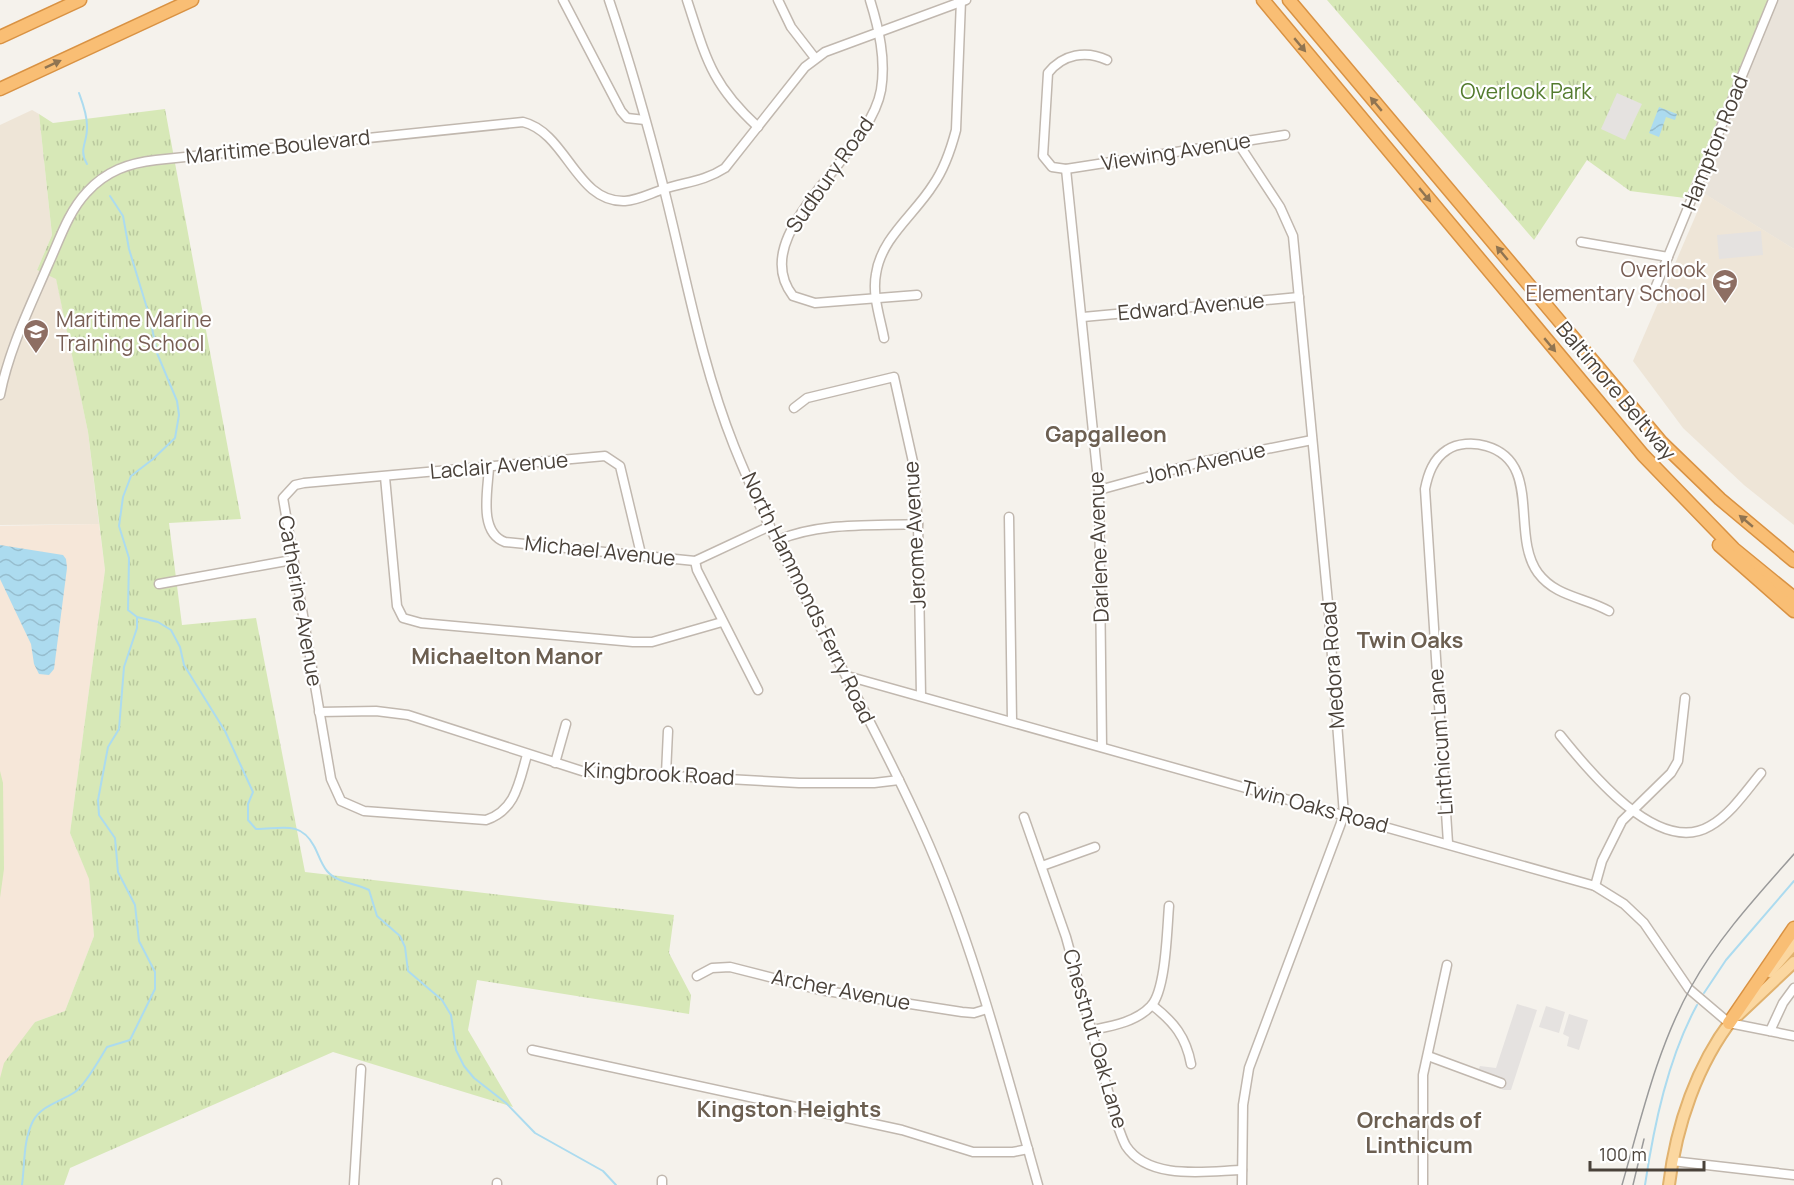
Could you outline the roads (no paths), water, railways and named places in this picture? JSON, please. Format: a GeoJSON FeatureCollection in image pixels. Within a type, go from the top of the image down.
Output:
{"type":"FeatureCollection","features":[{"type":"Feature","properties":{"kind":"highway"},"geometry":{"type":"LineString","coordinates":[[0,37],[80,0]]}},
{"type":"Feature","properties":{"kind":"highway"},"geometry":{"type":"LineString","coordinates":[[0,89],[192,0]]}},
{"type":"Feature","properties":{"kind":"highway","name":"Baltimore Beltway"},"geometry":{"type":"LineString","coordinates":[[1263,0],[1643,455],[1734,549],[1794,598]]}},
{"type":"Feature","properties":{"kind":"highway","name":"Baltimore Beltway"},"geometry":{"type":"LineString","coordinates":[[1289,0],[1662,443],[1720,499],[1793,560]]}},
{"type":"Feature","properties":{"kind":"highway"},"geometry":{"type":"LineString","coordinates":[[1643,455],[1729,555],[1794,611]]}},
{"type":"Feature","properties":{"kind":"highway"},"geometry":{"type":"LineString","coordinates":[[1729,1023],[1794,928]]}},
{"type":"Feature","properties":{"kind":"main road"},"geometry":{"type":"LineString","coordinates":[[1669,1185],[1677,1135],[1701,1072],[1729,1023],[1794,944]]}},
{"type":"Feature","properties":{"kind":"main road"},"geometry":{"type":"LineString","coordinates":[[1729,1023],[1794,962]]}},
{"type":"Feature","properties":{"kind":"street"},"geometry":{"type":"LineString","coordinates":[[563,0],[621,111],[627,118],[645,120]]}},
{"type":"Feature","properties":{"kind":"street","name":"North Hammonds Ferry Road"},"geometry":{"type":"LineString","coordinates":[[609,0],[664,189],[687,291],[718,403],[770,526],[848,676],[940,870],[987,1009],[1038,1185]]}},
{"type":"Feature","properties":{"kind":"street"},"geometry":{"type":"LineString","coordinates":[[687,0],[709,67],[718,84],[729,99],[758,128]]}},
{"type":"Feature","properties":{"kind":"street"},"geometry":{"type":"LineString","coordinates":[[778,0],[791,27],[815,58],[880,31],[963,1],[959,105],[951,149],[933,186],[884,249],[876,273],[876,298],[884,338]]}},
{"type":"Feature","properties":{"kind":"street","name":"Sudbury Road"},"geometry":{"type":"LineString","coordinates":[[870,0],[880,31],[881,91],[872,116],[850,153],[791,227],[781,253],[780,263],[786,287],[802,301],[815,303],[917,295]]}},
{"type":"Feature","properties":{"kind":"street","name":"Hampton Road"},"geometry":{"type":"LineString","coordinates":[[1656,286],[1773,0]]}},
{"type":"Feature","properties":{"kind":"street"},"geometry":{"type":"LineString","coordinates":[[1066,169],[1052,167],[1043,156],[1045,90],[1048,73],[1055,64],[1071,56],[1092,55],[1107,60]]}},
{"type":"Feature","properties":{"kind":"street","name":"Maritime Boulevard"},"geometry":{"type":"LineString","coordinates":[[0,395],[19,332],[76,205],[100,179],[135,163],[523,122],[545,131],[584,180],[603,197],[626,201],[710,177],[725,168],[805,67],[815,58]]}},
{"type":"Feature","properties":{"kind":"street","name":"Viewing Avenue"},"geometry":{"type":"LineString","coordinates":[[1066,169],[1285,135]]}},
{"type":"Feature","properties":{"kind":"street","name":"Medora Road"},"geometry":{"type":"LineString","coordinates":[[1238,143],[1291,228],[1328,603],[1344,815],[1249,1068],[1243,1105],[1242,1185]]}},
{"type":"Feature","properties":{"kind":"street","name":"Darlene Avenue"},"geometry":{"type":"LineString","coordinates":[[1066,169],[1099,490],[1102,747]]}},
{"type":"Feature","properties":{"kind":"street"},"geometry":{"type":"LineString","coordinates":[[1581,242],[1668,257]]}},
{"type":"Feature","properties":{"kind":"street","name":"Edward Avenue"},"geometry":{"type":"LineString","coordinates":[[1083,317],[1299,297]]}},
{"type":"Feature","properties":{"kind":"street","name":"Jerome Avenue"},"geometry":{"type":"LineString","coordinates":[[794,408],[807,398],[894,377],[910,444],[918,524],[921,696]]}},
{"type":"Feature","properties":{"kind":"street","name":"John Avenue"},"geometry":{"type":"LineString","coordinates":[[1099,490],[1201,462],[1312,440]]}},
{"type":"Feature","properties":{"kind":"street","name":"Linthicum Lane"},"geometry":{"type":"LineString","coordinates":[[1448,843],[1425,489],[1428,473],[1440,457],[1456,446],[1470,444],[1481,444],[1502,452],[1511,461],[1520,480],[1525,542],[1539,574],[1557,591],[1609,611]]}},
{"type":"Feature","properties":{"kind":"street","name":"Laclair Avenue"},"geometry":{"type":"LineString","coordinates":[[287,491],[295,485],[304,483],[610,458],[620,466],[641,554]]}},
{"type":"Feature","properties":{"kind":"street","name":"Michael Avenue"},"geometry":{"type":"LineString","coordinates":[[489,467],[488,524],[496,539],[695,561],[770,526]]}},
{"type":"Feature","properties":{"kind":"street"},"geometry":{"type":"LineString","coordinates":[[385,477],[397,606],[403,618],[421,623],[633,642],[652,642],[722,622]]}},
{"type":"Feature","properties":{"kind":"street","name":"Catherine Avenue"},"geometry":{"type":"LineString","coordinates":[[287,491],[283,498],[283,506],[292,560],[334,791],[341,801],[364,811],[486,820],[495,817],[512,802],[527,755]]}},
{"type":"Feature","properties":{"kind":"street"},"geometry":{"type":"LineString","coordinates":[[1009,517],[1012,722]]}},
{"type":"Feature","properties":{"kind":"street"},"geometry":{"type":"LineString","coordinates":[[778,540],[793,534],[828,528],[918,524]]}},
{"type":"Feature","properties":{"kind":"street"},"geometry":{"type":"LineString","coordinates":[[159,584],[292,560]]}},
{"type":"Feature","properties":{"kind":"street"},"geometry":{"type":"LineString","coordinates":[[695,561],[697,570],[722,622],[758,690]]}},
{"type":"Feature","properties":{"kind":"street","name":"Twin Oaks Road"},"geometry":{"type":"LineString","coordinates":[[848,676],[1595,886],[1624,904],[1644,923],[1689,989],[1729,1023]]}},
{"type":"Feature","properties":{"kind":"street"},"geometry":{"type":"LineString","coordinates":[[1595,886],[1602,861],[1622,821],[1671,773],[1678,761],[1685,698]]}},
{"type":"Feature","properties":{"kind":"street","name":"Kingbrook Road"},"geometry":{"type":"LineString","coordinates":[[320,712],[376,711],[408,715],[582,771],[798,783],[874,783],[899,780]]}},
{"type":"Feature","properties":{"kind":"street"},"geometry":{"type":"LineString","coordinates":[[555,763],[566,724]]}},
{"type":"Feature","properties":{"kind":"street"},"geometry":{"type":"LineString","coordinates":[[666,774],[668,731]]}},
{"type":"Feature","properties":{"kind":"street"},"geometry":{"type":"LineString","coordinates":[[1560,735],[1594,777],[1632,809],[1668,830],[1689,834],[1700,831],[1719,820],[1761,773]]}},
{"type":"Feature","properties":{"kind":"street","name":"Chestnut Oak Lane"},"geometry":{"type":"LineString","coordinates":[[1024,817],[1066,937],[1117,1124],[1126,1146],[1136,1156],[1161,1168],[1176,1171],[1242,1170]]}},
{"type":"Feature","properties":{"kind":"street"},"geometry":{"type":"LineString","coordinates":[[1042,866],[1095,847]]}},
{"type":"Feature","properties":{"kind":"street"},"geometry":{"type":"LineString","coordinates":[[1092,1030],[1117,1026],[1139,1016],[1152,1005],[1161,981],[1169,906]]}},
{"type":"Feature","properties":{"kind":"street"},"geometry":{"type":"LineString","coordinates":[[1423,1185],[1421,1091],[1447,965]]}},
{"type":"Feature","properties":{"kind":"street","name":"Archer Avenue"},"geometry":{"type":"LineString","coordinates":[[697,976],[712,968],[730,967],[820,990],[962,1012],[974,1013],[987,1009]]}},
{"type":"Feature","properties":{"kind":"street"},"geometry":{"type":"LineString","coordinates":[[1770,1031],[1783,1003],[1794,988]]}},
{"type":"Feature","properties":{"kind":"street"},"geometry":{"type":"LineString","coordinates":[[1152,1005],[1178,1029],[1184,1039],[1191,1064]]}},
{"type":"Feature","properties":{"kind":"street"},"geometry":{"type":"LineString","coordinates":[[1729,1023],[1794,1036]]}},
{"type":"Feature","properties":{"kind":"street"},"geometry":{"type":"LineString","coordinates":[[532,1050],[902,1130],[973,1152],[1013,1152],[1028,1149]]}},
{"type":"Feature","properties":{"kind":"street"},"geometry":{"type":"LineString","coordinates":[[1428,1056],[1501,1083]]}},
{"type":"Feature","properties":{"kind":"street"},"geometry":{"type":"LineString","coordinates":[[354,1185],[361,1068]]}},
{"type":"Feature","properties":{"kind":"street"},"geometry":{"type":"LineString","coordinates":[[1672,1161],[1794,1174]]}},
{"type":"Feature","properties":{"kind":"water"},"geometry":{"type":"Polygon","coordinates":[[[1659,107],[1677,114],[1675,120],[1666,117],[1659,137],[1649,133],[1659,107]]]}},
{"type":"Feature","properties":{"kind":"water"},"geometry":{"type":"Polygon","coordinates":[[[0,545],[63,555],[66,559],[67,568],[54,669],[49,675],[39,674],[34,664],[31,644],[0,579],[0,545]]]}},
{"type":"Feature","properties":{"kind":"waterway"},"geometry":{"type":"LineString","coordinates":[[79,93],[87,122],[83,150],[87,164]]}},
{"type":"Feature","properties":{"kind":"waterway"},"geometry":{"type":"LineString","coordinates":[[110,196],[123,216],[129,249],[150,318],[157,353],[177,401],[179,415],[175,438],[131,476],[123,497],[119,526],[129,558],[128,610],[137,617],[158,622],[171,630],[180,647],[184,665],[225,731],[253,792],[248,804],[248,820],[256,829],[289,828],[303,832],[331,875],[369,890],[377,916],[400,936],[405,947],[408,971],[442,1000],[451,1015],[456,1050],[464,1066],[474,1078],[506,1103],[535,1133],[603,1171],[616,1185]]}},
{"type":"Feature","properties":{"kind":"waterway"},"geometry":{"type":"LineString","coordinates":[[22,1185],[26,1144],[33,1121],[46,1107],[75,1092],[84,1083],[107,1047],[130,1040],[155,989],[155,972],[139,941],[135,905],[118,872],[115,838],[99,815],[98,800],[108,747],[119,729],[124,667],[137,628],[137,618]]}},
{"type":"Feature","properties":{"kind":"waterway"},"geometry":{"type":"LineString","coordinates":[[1704,993],[1726,960],[1794,881]]}},
{"type":"Feature","properties":{"kind":"waterway"},"geometry":{"type":"LineString","coordinates":[[1645,1185],[1653,1139],[1670,1069],[1697,1005]]}},
{"type":"Feature","properties":{"kind":"tram line"},"geometry":{"type":"LineString","coordinates":[[1622,1185],[1659,1059],[1679,1010],[1713,951],[1794,854]]}},
{"type":"Feature","properties":{"kind":"tram line"},"geometry":{"type":"LineString","coordinates":[[1633,1185],[1644,1139]]}},
{"type":"Feature","properties":{"kind":"place","name":"Overlook Elementary School"},"geometry":{"type":"Point","coordinates":[1725,305]}},
{"type":"Feature","properties":{"kind":"place","name":"Maritime Marine Training School"},"geometry":{"type":"Point","coordinates":[36,355]}},
{"type":"Feature","properties":{"kind":"district","name":"Gapgalleon"},"geometry":{"type":"Point","coordinates":[1106,434]}},
{"type":"Feature","properties":{"kind":"district","name":"Twin Oaks"},"geometry":{"type":"Point","coordinates":[1410,640]}},
{"type":"Feature","properties":{"kind":"district","name":"Michaelton Manor"},"geometry":{"type":"Point","coordinates":[507,656]}},
{"type":"Feature","properties":{"kind":"district","name":"Kingston Heights"},"geometry":{"type":"Point","coordinates":[789,1109]}},
{"type":"Feature","properties":{"kind":"district","name":"Orchards of Linthicum"},"geometry":{"type":"Point","coordinates":[1419,1132]}},
{"type":"Feature","properties":{"kind":"park label","name":"Overlook Park"},"geometry":{"type":"Point","coordinates":[1526,92]}}]}
